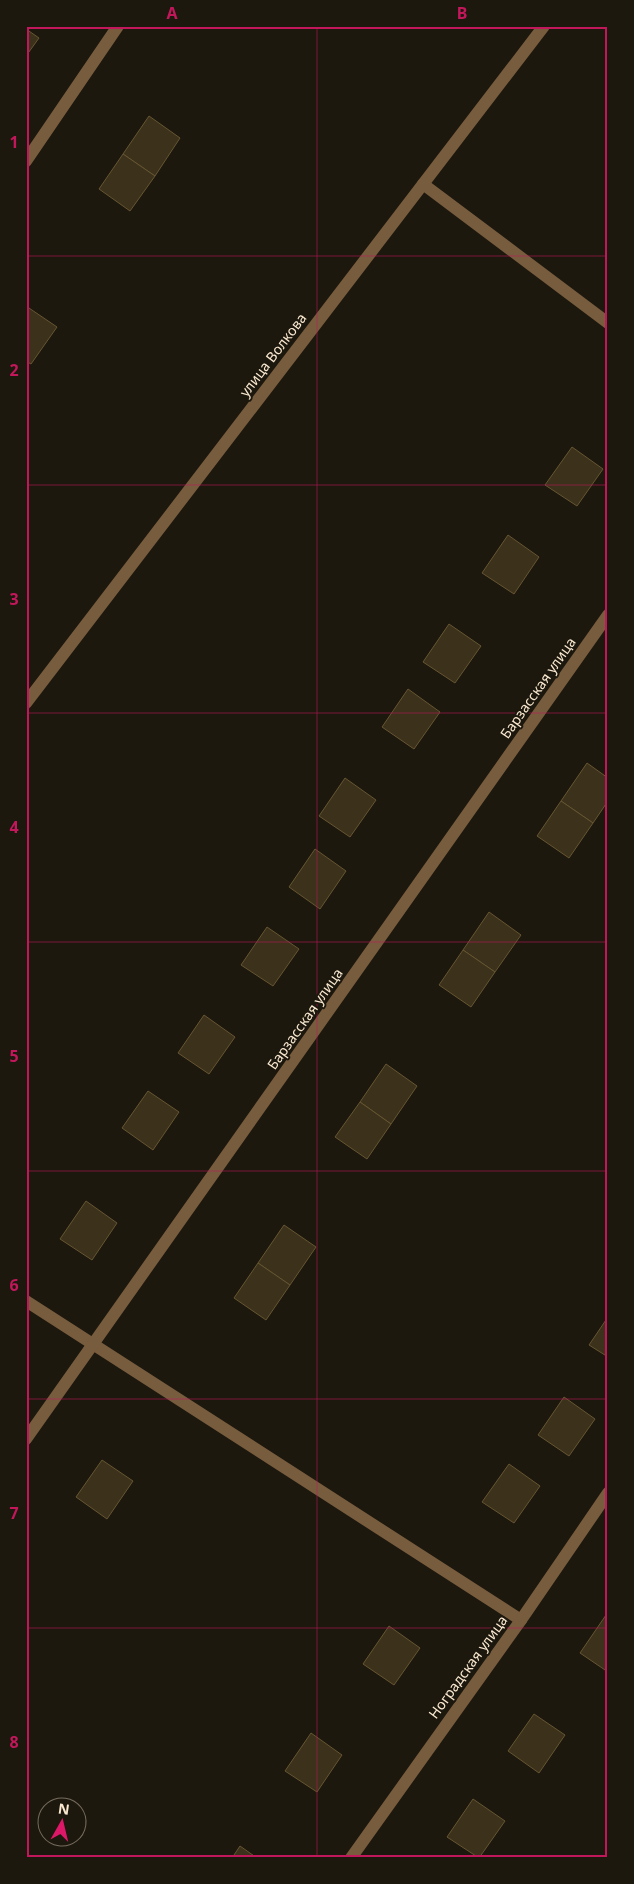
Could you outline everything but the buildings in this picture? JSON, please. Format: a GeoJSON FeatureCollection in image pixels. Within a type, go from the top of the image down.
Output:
{"type":"FeatureCollection","features":[{"type":"Feature","properties":{"kind":"street"},"geometry":{"type":"LineString","coordinates":[[26,161],[118,26]]}},
{"type":"Feature","properties":{"kind":"street","name":"улица Волкова"},"geometry":{"type":"LineString","coordinates":[[26,702],[544,26]]}},
{"type":"Feature","properties":{"kind":"street"},"geometry":{"type":"LineString","coordinates":[[423,184],[608,323]]}},
{"type":"Feature","properties":{"kind":"street","name":"Барзасская улица"},"geometry":{"type":"LineString","coordinates":[[26,1440],[608,615]]}},
{"type":"Feature","properties":{"kind":"street"},"geometry":{"type":"LineString","coordinates":[[26,1301],[521,1620]]}},
{"type":"Feature","properties":{"kind":"street","name":"Ноградская улица"},"geometry":{"type":"LineString","coordinates":[[351,1858],[521,1620],[608,1493]]}}]}
